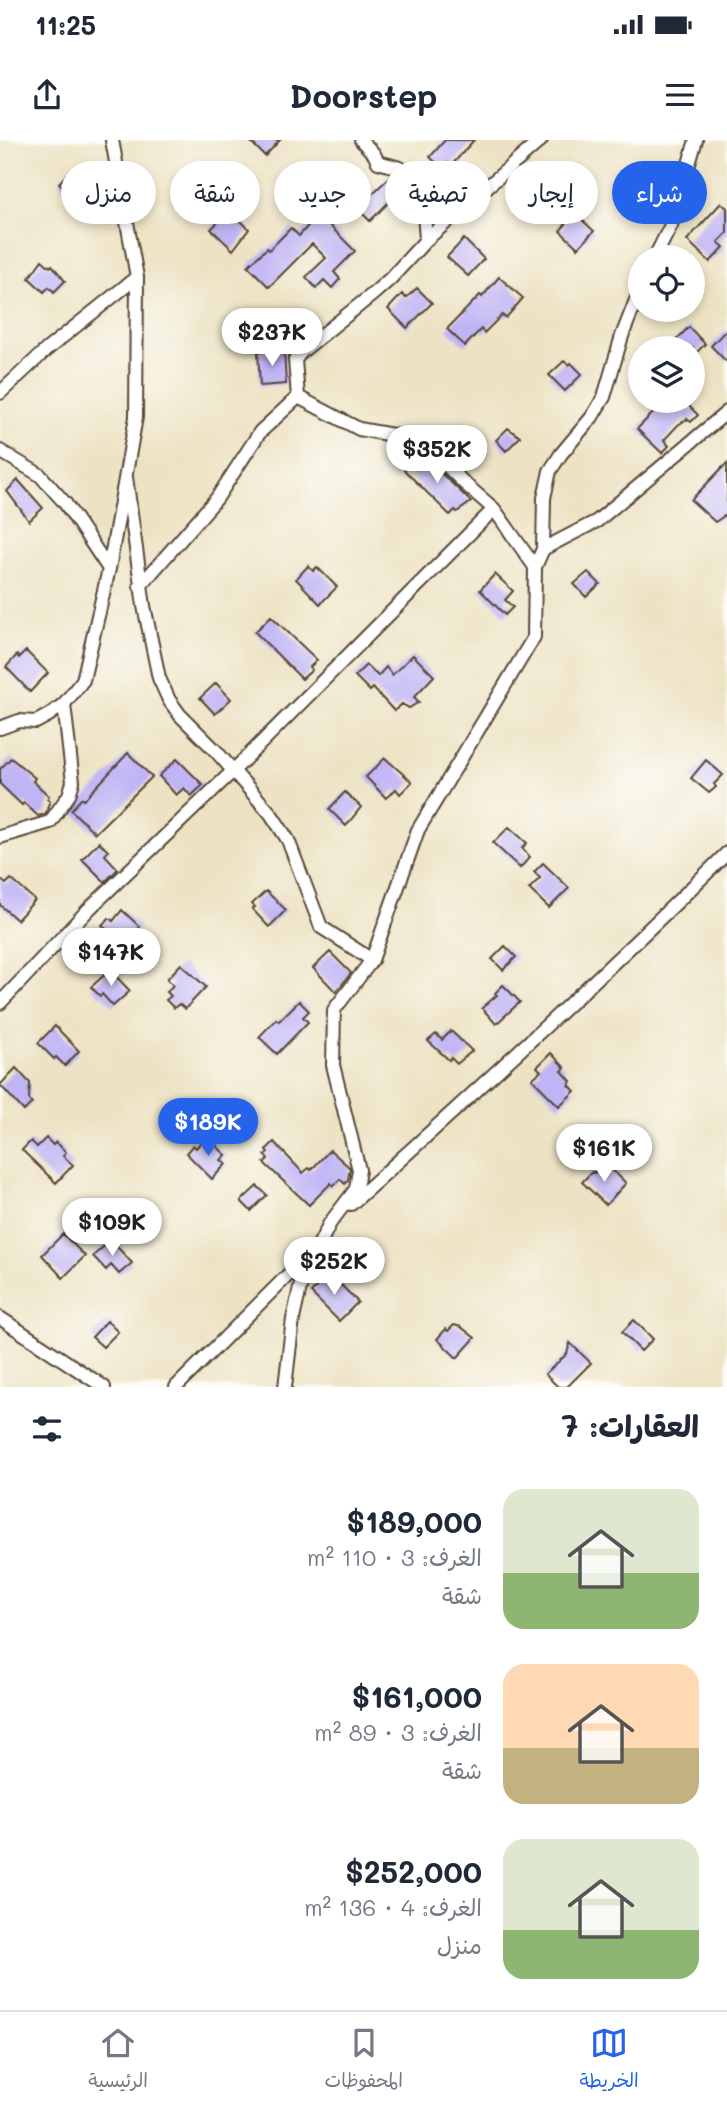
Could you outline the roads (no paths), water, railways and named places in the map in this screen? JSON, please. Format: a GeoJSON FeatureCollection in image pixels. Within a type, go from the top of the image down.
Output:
{"type":"FeatureCollection","features":[{"type":"Feature","properties":{"kind":"street"},"geometry":{"type":"LineString","coordinates":[[0,727],[19,721],[36,722],[64,704],[83,680],[110,569],[136,416],[138,277],[112,140]]}},
{"type":"Feature","properties":{"kind":"street"},"geometry":{"type":"LineString","coordinates":[[298,397],[295,360],[301,352],[390,279],[426,240],[541,140]]}},
{"type":"Feature","properties":{"kind":"street"},"geometry":{"type":"LineString","coordinates":[[661,245],[671,225],[696,140]]}},
{"type":"Feature","properties":{"kind":"street"},"geometry":{"type":"LineString","coordinates":[[362,141],[378,162],[400,168],[422,187],[426,240]]}},
{"type":"Feature","properties":{"kind":"street"},"geometry":{"type":"LineString","coordinates":[[0,393],[38,358],[138,277]]}},
{"type":"Feature","properties":{"kind":"street"},"geometry":{"type":"LineString","coordinates":[[285,1387],[302,1279],[330,1223],[356,1189],[359,1170],[333,1065],[334,1010],[372,960],[418,830],[534,638],[535,566],[543,549],[544,498],[550,471],[604,397],[628,321]]}},
{"type":"Feature","properties":{"kind":"street"},"geometry":{"type":"LineString","coordinates":[[298,397],[359,429],[421,440],[494,509],[535,566]]}},
{"type":"Feature","properties":{"kind":"street"},"geometry":{"type":"LineString","coordinates":[[140,586],[217,498],[260,432],[298,397]]}},
{"type":"Feature","properties":{"kind":"street"},"geometry":{"type":"LineString","coordinates":[[543,549],[597,521],[727,412]]}},
{"type":"Feature","properties":{"kind":"street"},"geometry":{"type":"LineString","coordinates":[[0,451],[40,475],[65,503],[110,569]]}},
{"type":"Feature","properties":{"kind":"street"},"geometry":{"type":"LineString","coordinates":[[126,477],[140,586],[159,678],[169,700],[271,814],[288,841],[321,927],[372,960]]}},
{"type":"Feature","properties":{"kind":"street"},"geometry":{"type":"LineString","coordinates":[[0,1003],[89,909],[234,770],[494,509]]}},
{"type":"Feature","properties":{"kind":"street"},"geometry":{"type":"LineString","coordinates":[[0,836],[50,822],[69,795],[73,782],[64,704]]}},
{"type":"Feature","properties":{"kind":"street"},"geometry":{"type":"LineString","coordinates":[[330,1223],[539,1034],[727,853]]}},
{"type":"Feature","properties":{"kind":"street"},"geometry":{"type":"LineString","coordinates":[[176,1387],[321,1242]]}},
{"type":"Feature","properties":{"kind":"street"},"geometry":{"type":"LineString","coordinates":[[0,1318],[104,1387]]}}]}
